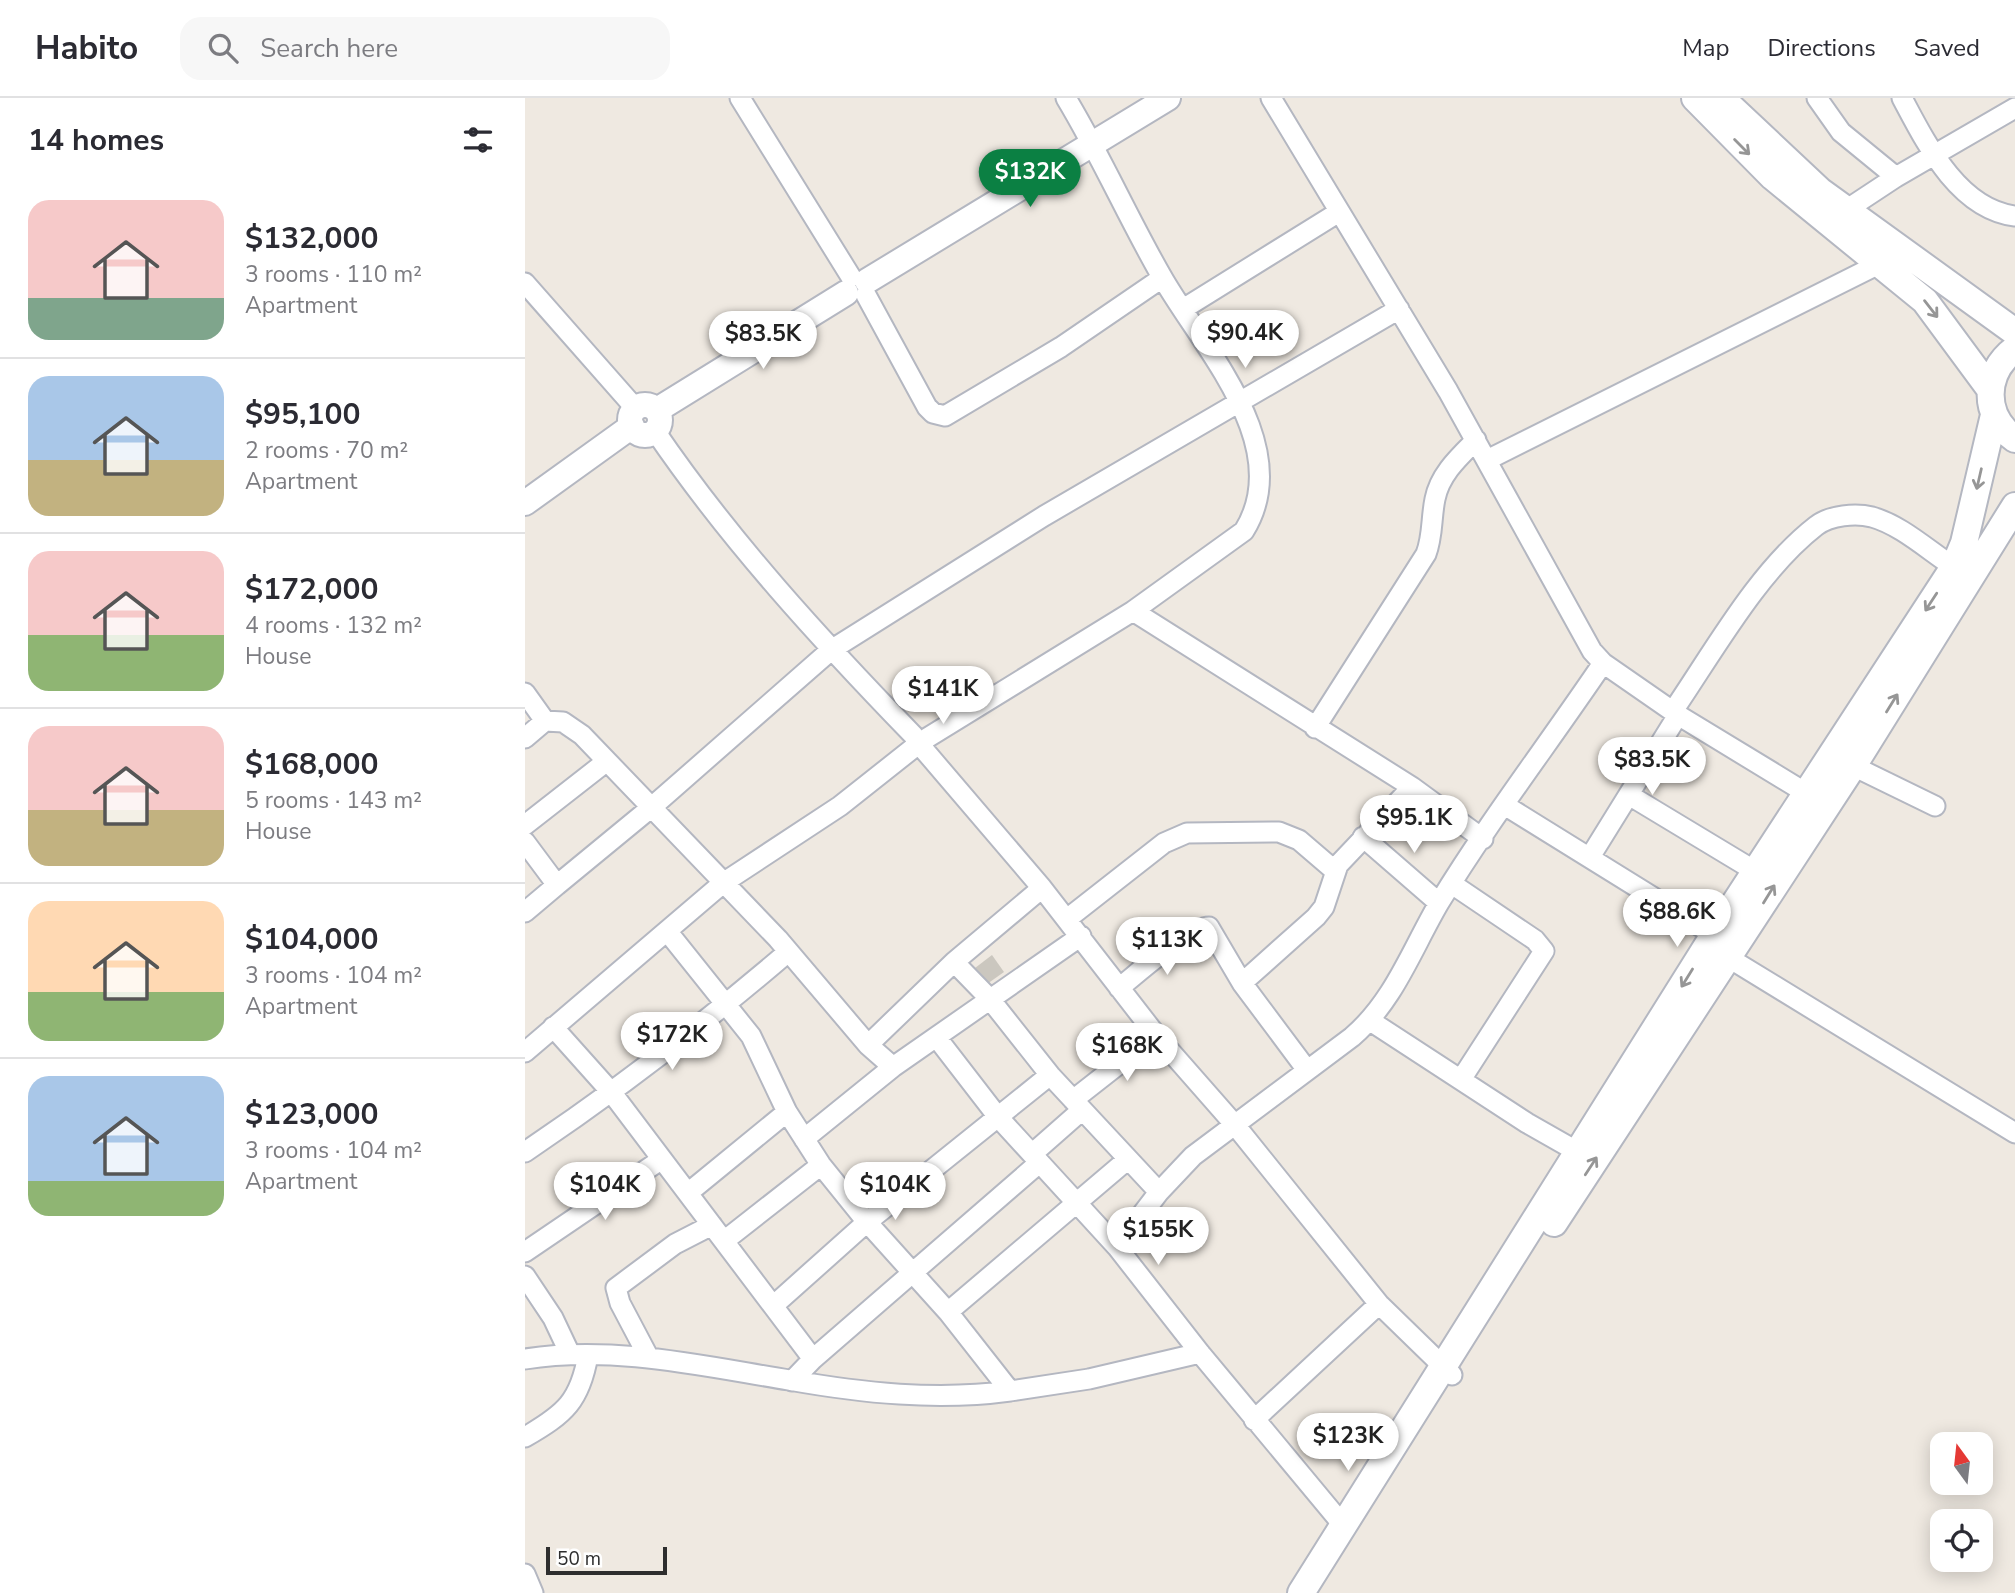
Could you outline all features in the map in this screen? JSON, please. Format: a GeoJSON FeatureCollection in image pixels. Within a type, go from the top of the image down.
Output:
{"type":"FeatureCollection","features":[{"type":"Feature","properties":{"kind":"main road"},"geometry":{"type":"LineString","coordinates":[[1695,98],[1773,177],[1925,301],[1992,402],[2000,425],[2015,439]]}},
{"type":"Feature","properties":{"kind":"main road"},"geometry":{"type":"LineString","coordinates":[[1721,98],[1793,169],[2015,332]]}},
{"type":"Feature","properties":{"kind":"main road"},"geometry":{"type":"LineString","coordinates":[[1301,1593],[1343,1525],[1447,1371],[1505,1299],[1679,1029],[1729,958],[1817,800],[1954,567],[1964,543],[1998,366],[2015,349]]}},
{"type":"Feature","properties":{"kind":"main road"},"geometry":{"type":"LineString","coordinates":[[1317,1593],[1578,1152],[1714,934],[1755,872],[1817,800],[1853,766],[2015,506]]}},
{"type":"Feature","properties":{"kind":"street"},"geometry":{"type":"LineString","coordinates":[[740,98],[933,413],[945,416],[1061,347],[1162,278]]}},
{"type":"Feature","properties":{"kind":"street"},"geometry":{"type":"LineString","coordinates":[[528,1045],[553,1027],[723,883],[840,806],[920,743],[1133,611],[1244,531],[1254,514],[1258,481],[1254,440],[1240,400],[1162,278],[1093,144],[1066,98]]}},
{"type":"Feature","properties":{"kind":"street"},"geometry":{"type":"LineString","coordinates":[[525,503],[645,419],[857,286],[1168,98]]}},
{"type":"Feature","properties":{"kind":"street"},"geometry":{"type":"LineString","coordinates":[[1271,98],[1476,440],[1578,630],[1602,663],[1675,713],[1817,800]]}},
{"type":"Feature","properties":{"kind":"street"},"geometry":{"type":"LineString","coordinates":[[1817,98],[1825,113],[1841,132],[1896,177]]}},
{"type":"Feature","properties":{"kind":"street"},"geometry":{"type":"LineString","coordinates":[[1902,98],[1933,156],[1972,197],[2000,213],[2015,216]]}},
{"type":"Feature","properties":{"kind":"street"},"geometry":{"type":"LineString","coordinates":[[1846,210],[1896,177],[2015,108]]}},
{"type":"Feature","properties":{"kind":"street"},"geometry":{"type":"LineString","coordinates":[[1183,309],[1339,212]]}},
{"type":"Feature","properties":{"kind":"street"},"geometry":{"type":"LineString","coordinates":[[1487,460],[1881,263]]}},
{"type":"Feature","properties":{"kind":"street"},"geometry":{"type":"LineString","coordinates":[[525,283],[645,419],[724,524],[831,650],[920,743],[1042,888],[1156,1035],[1235,1125],[1378,1304],[1447,1371]]}},
{"type":"Feature","properties":{"kind":"street"},"geometry":{"type":"LineString","coordinates":[[525,912],[653,806],[831,650],[1044,516],[1399,309]]}},
{"type":"Feature","properties":{"kind":"street"},"geometry":{"type":"LineString","coordinates":[[1315,728],[1426,554],[1431,540],[1437,491],[1449,467],[1476,440]]}},
{"type":"Feature","properties":{"kind":"street"},"geometry":{"type":"LineString","coordinates":[[1590,857],[1675,713],[1763,581],[1818,524],[1837,517],[1871,516],[1891,525],[1954,567]]}},
{"type":"Feature","properties":{"kind":"street"},"geometry":{"type":"LineString","coordinates":[[1133,611],[1412,787],[1483,839]]}},
{"type":"Feature","properties":{"kind":"street"},"geometry":{"type":"LineString","coordinates":[[1117,1247],[1159,1192],[1193,1156],[1369,1020],[1397,983],[1439,903],[1602,663]]}},
{"type":"Feature","properties":{"kind":"street"},"geometry":{"type":"LineString","coordinates":[[525,693],[545,721]]}},
{"type":"Feature","properties":{"kind":"street"},"geometry":{"type":"LineString","coordinates":[[525,738],[545,721],[558,721],[569,726],[653,806],[868,1045],[893,1067]]}},
{"type":"Feature","properties":{"kind":"street"},"geometry":{"type":"LineString","coordinates":[[525,825],[607,761]]}},
{"type":"Feature","properties":{"kind":"street"},"geometry":{"type":"LineString","coordinates":[[1853,766],[1935,806]]}},
{"type":"Feature","properties":{"kind":"street"},"geometry":{"type":"LineString","coordinates":[[1242,983],[1316,917],[1324,907],[1334,870],[1412,787]]}},
{"type":"Feature","properties":{"kind":"street"},"geometry":{"type":"LineString","coordinates":[[1629,795],[1755,872]]}},
{"type":"Feature","properties":{"kind":"street"},"geometry":{"type":"LineString","coordinates":[[1506,806],[1714,934]]}},
{"type":"Feature","properties":{"kind":"street"},"geometry":{"type":"LineString","coordinates":[[1067,919],[1164,844],[1187,834],[1279,831],[1299,840],[1334,870]]}},
{"type":"Feature","properties":{"kind":"street"},"geometry":{"type":"LineString","coordinates":[[1363,837],[1439,903]]}},
{"type":"Feature","properties":{"kind":"street"},"geometry":{"type":"LineString","coordinates":[[525,842],[557,885]]}},
{"type":"Feature","properties":{"kind":"street"},"geometry":{"type":"LineString","coordinates":[[1452,884],[1535,940],[1544,951],[1462,1078]]}},
{"type":"Feature","properties":{"kind":"street"},"geometry":{"type":"LineString","coordinates":[[868,1045],[954,962],[1042,888]]}},
{"type":"Feature","properties":{"kind":"street"},"geometry":{"type":"LineString","coordinates":[[1119,988],[1181,941],[1207,927],[1242,983],[1307,1069]]}},
{"type":"Feature","properties":{"kind":"street"},"geometry":{"type":"LineString","coordinates":[[667,930],[727,1004],[759,1049],[786,1112],[821,1166],[948,1312],[1010,1391]]}},
{"type":"Feature","properties":{"kind":"street"},"geometry":{"type":"LineString","coordinates":[[804,1139],[893,1067],[1080,936]]}},
{"type":"Feature","properties":{"kind":"street"},"geometry":{"type":"LineString","coordinates":[[525,1152],[612,1093],[727,1004],[787,952]]}},
{"type":"Feature","properties":{"kind":"street"},"geometry":{"type":"LineString","coordinates":[[1729,958],[2015,1133]]}},
{"type":"Feature","properties":{"kind":"street"},"geometry":{"type":"LineString","coordinates":[[954,962],[989,998],[1077,1105],[1159,1192]]}},
{"type":"Feature","properties":{"kind":"street"},"geometry":{"type":"LineString","coordinates":[[1369,1020],[1578,1152]]}},
{"type":"Feature","properties":{"kind":"street"},"geometry":{"type":"LineString","coordinates":[[553,1027],[612,1093],[813,1359]]}},
{"type":"Feature","properties":{"kind":"street"},"geometry":{"type":"LineString","coordinates":[[792,1381],[1036,1158],[1077,1105],[1156,1035]]}},
{"type":"Feature","properties":{"kind":"street"},"geometry":{"type":"LineString","coordinates":[[937,1038],[998,1117],[1117,1247],[1254,1420],[1343,1525]]}},
{"type":"Feature","properties":{"kind":"street"},"geometry":{"type":"LineString","coordinates":[[773,1306],[867,1222],[1050,1074]]}},
{"type":"Feature","properties":{"kind":"street"},"geometry":{"type":"LineString","coordinates":[[688,1193],[786,1112]]}},
{"type":"Feature","properties":{"kind":"street"},"geometry":{"type":"LineString","coordinates":[[525,1252],[662,1159]]}},
{"type":"Feature","properties":{"kind":"street"},"geometry":{"type":"LineString","coordinates":[[948,1312],[1077,1206],[1127,1160]]}},
{"type":"Feature","properties":{"kind":"street"},"geometry":{"type":"LineString","coordinates":[[724,1241],[821,1166]]}},
{"type":"Feature","properties":{"kind":"street"},"geometry":{"type":"LineString","coordinates":[[649,1358],[615,1288],[675,1244],[712,1225]]}},
{"type":"Feature","properties":{"kind":"street"},"geometry":{"type":"LineString","coordinates":[[525,1276],[579,1355],[582,1384],[564,1412],[525,1437]]}},
{"type":"Feature","properties":{"kind":"street"},"geometry":{"type":"LineString","coordinates":[[1254,1420],[1378,1304]]}},
{"type":"Feature","properties":{"kind":"street"},"geometry":{"type":"LineString","coordinates":[[525,1359],[579,1355],[649,1358],[792,1381],[930,1397],[1010,1391],[1089,1379],[1200,1353]]}},
{"type":"Feature","properties":{"kind":"street"},"geometry":{"type":"LineString","coordinates":[[525,1574],[533,1593]]}},
{"type":"Feature","properties":{"kind":"building"},"geometry":{"type":"Polygon","coordinates":[[[992,955],[1004,972],[987,984],[975,968],[992,955]]]}}]}
